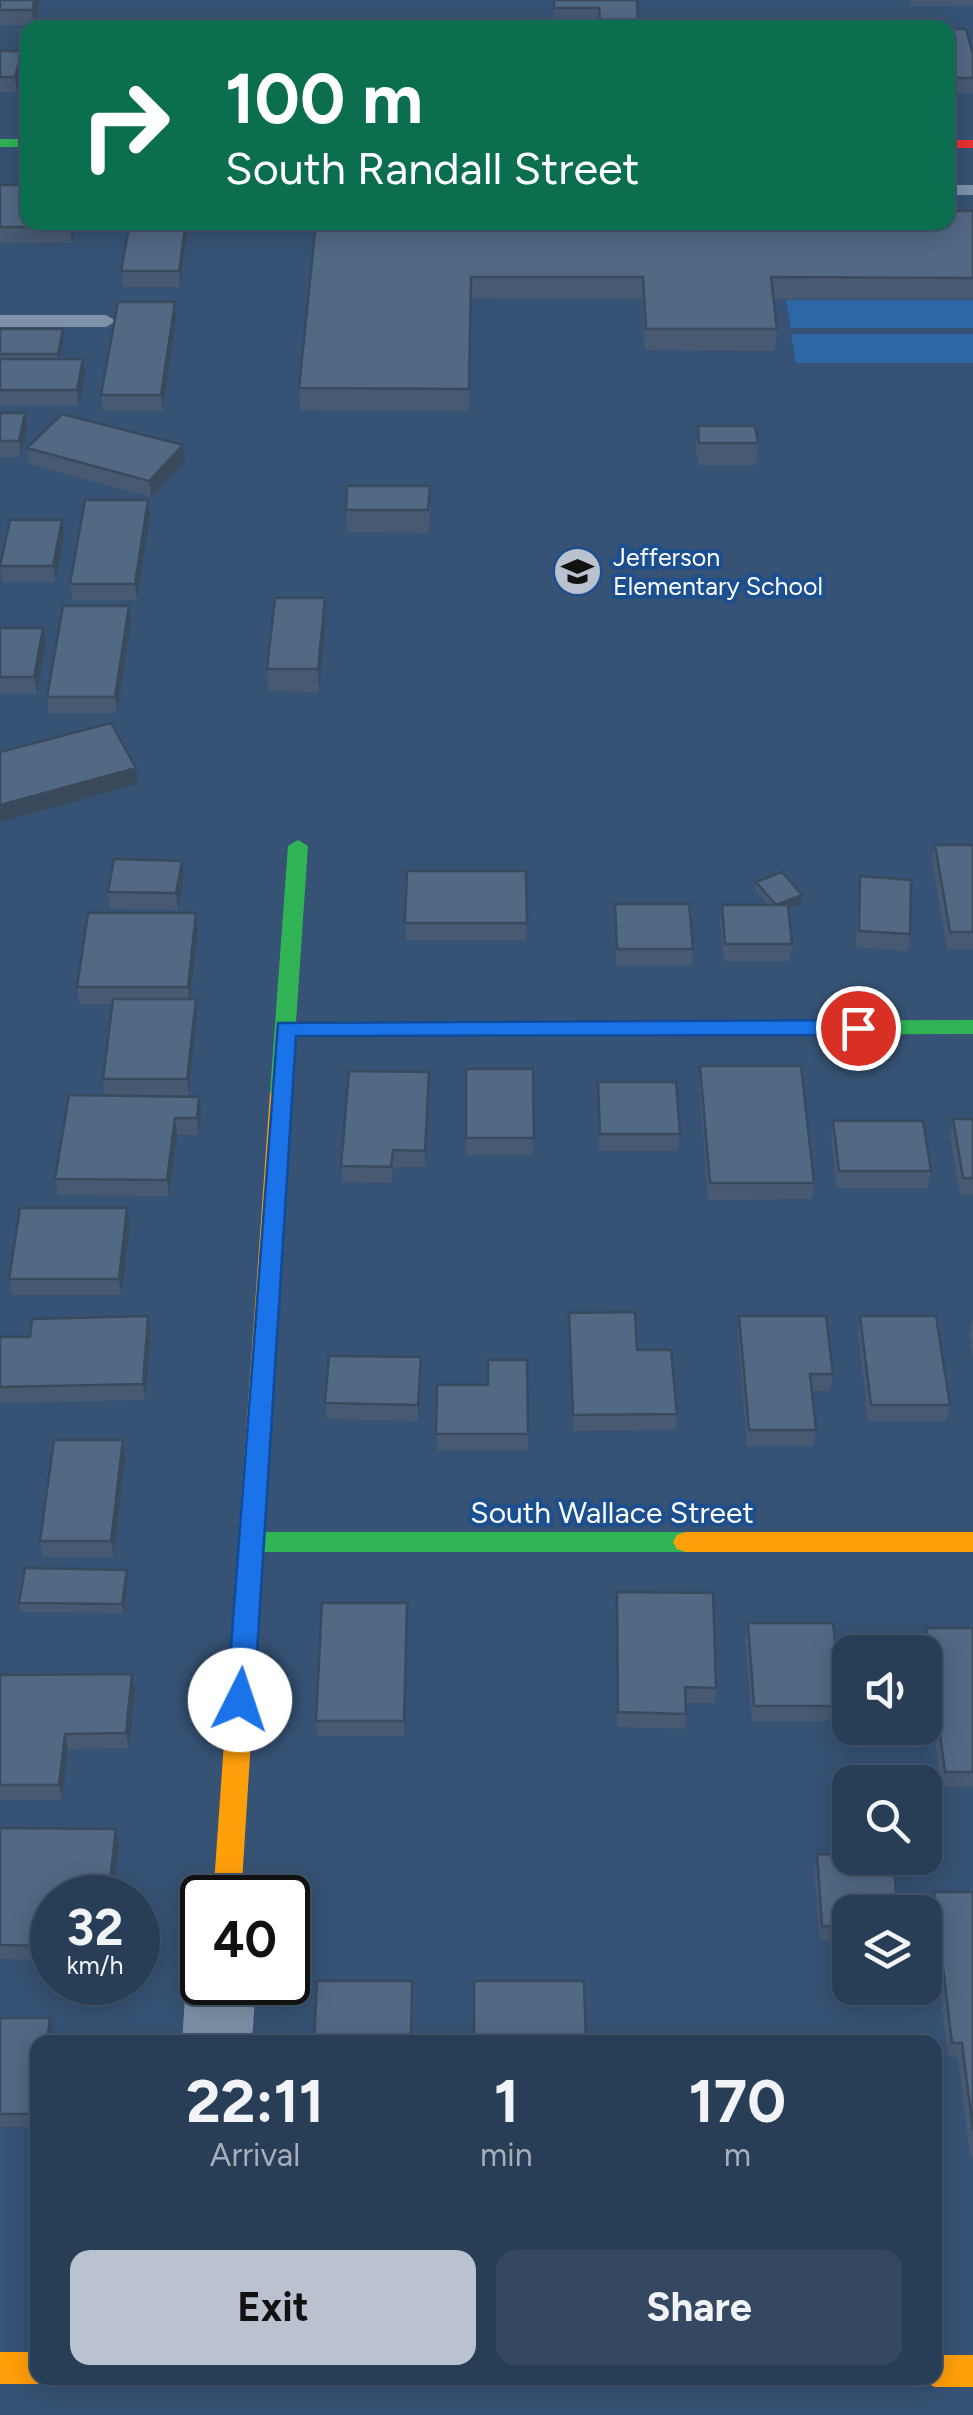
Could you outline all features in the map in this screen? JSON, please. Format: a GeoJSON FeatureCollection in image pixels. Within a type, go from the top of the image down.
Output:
{"type":"FeatureCollection","features":[{"type":"Feature","properties":{"kind":"street"},"geometry":{"type":"LineString","coordinates":[[229,1875],[298,846]]}},
{"type":"Feature","properties":{"kind":"street"},"geometry":{"type":"LineString","coordinates":[[286,1028],[973,1027]]}},
{"type":"Feature","properties":{"kind":"street","name":"South Wallace Street"},"geometry":{"type":"LineString","coordinates":[[251,1542],[973,1542]]}},
{"type":"Feature","properties":{"kind":"street"},"geometry":{"type":"LineString","coordinates":[[217,2035],[219,2005]]}},
{"type":"Feature","properties":{"kind":"street"},"geometry":{"type":"LineString","coordinates":[[0,2368],[30,2368]]}},
{"type":"Feature","properties":{"kind":"street"},"geometry":{"type":"LineString","coordinates":[[942,2371],[973,2371]]}},
{"type":"Feature","properties":{"kind":"lane"},"geometry":{"type":"LineString","coordinates":[[0,322],[106,321]]}},
{"type":"Feature","properties":{"kind":"shaded area"},"geometry":{"type":"Polygon","coordinates":[[[786,300],[973,300],[973,328],[791,328],[786,300]]]}},
{"type":"Feature","properties":{"kind":"shaded area"},"geometry":{"type":"Polygon","coordinates":[[[791,334],[973,334],[973,363],[796,363],[791,334]]]}},
{"type":"Feature","properties":{"kind":"building"},"geometry":{"type":"Polygon","coordinates":[[[0,0],[35,0],[32,10],[0,10],[0,0]]]}},
{"type":"Feature","properties":{"kind":"building"},"geometry":{"type":"Polygon","coordinates":[[[554,0],[637,0],[638,20],[600,20],[599,8],[554,8],[554,0]]]}},
{"type":"Feature","properties":{"kind":"building"},"geometry":{"type":"Polygon","coordinates":[[[955,29],[966,29],[973,55],[973,78],[955,78],[955,29]]]}},
{"type":"Feature","properties":{"kind":"building"},"geometry":{"type":"Polygon","coordinates":[[[0,51],[20,51],[15,77],[0,77],[0,51]]]}},
{"type":"Feature","properties":{"kind":"building"},"geometry":{"type":"Polygon","coordinates":[[[0,185],[20,185],[20,227],[0,227],[0,185]]]}},
{"type":"Feature","properties":{"kind":"building"},"geometry":{"type":"Polygon","coordinates":[[[955,211],[973,211],[973,278],[771,277],[777,329],[646,329],[643,277],[471,277],[469,389],[299,388],[315,230],[955,230],[955,211]]]}},
{"type":"Feature","properties":{"kind":"building"},"geometry":{"type":"Polygon","coordinates":[[[129,230],[185,230],[179,271],[121,271],[129,230]]]}},
{"type":"Feature","properties":{"kind":"building"},"geometry":{"type":"Polygon","coordinates":[[[118,302],[175,302],[161,395],[101,395],[118,302]]]}},
{"type":"Feature","properties":{"kind":"building"},"geometry":{"type":"Polygon","coordinates":[[[0,329],[63,329],[58,354],[0,354],[0,329]]]}},
{"type":"Feature","properties":{"kind":"building"},"geometry":{"type":"Polygon","coordinates":[[[0,359],[83,359],[77,390],[0,390],[0,359]]]}},
{"type":"Feature","properties":{"kind":"building"},"geometry":{"type":"Polygon","coordinates":[[[0,413],[25,413],[19,441],[0,441],[0,413]]]}},
{"type":"Feature","properties":{"kind":"building"},"geometry":{"type":"Polygon","coordinates":[[[62,414],[183,445],[149,481],[27,448],[62,414]]]}},
{"type":"Feature","properties":{"kind":"building"},"geometry":{"type":"Polygon","coordinates":[[[698,426],[755,426],[758,443],[699,443],[698,426]]]}},
{"type":"Feature","properties":{"kind":"building"},"geometry":{"type":"Polygon","coordinates":[[[347,486],[430,486],[428,510],[346,510],[347,486]]]}},
{"type":"Feature","properties":{"kind":"building"},"geometry":{"type":"Polygon","coordinates":[[[85,500],[148,500],[135,584],[70,584],[85,500]]]}},
{"type":"Feature","properties":{"kind":"building"},"geometry":{"type":"Polygon","coordinates":[[[10,520],[62,520],[53,566],[0,566],[10,520]]]}},
{"type":"Feature","properties":{"kind":"building"},"geometry":{"type":"Polygon","coordinates":[[[275,598],[325,598],[318,669],[267,669],[275,598]]]}},
{"type":"Feature","properties":{"kind":"building"},"geometry":{"type":"Polygon","coordinates":[[[63,606],[129,606],[115,697],[47,697],[63,606]]]}},
{"type":"Feature","properties":{"kind":"building"},"geometry":{"type":"Polygon","coordinates":[[[0,628],[43,628],[34,677],[0,677],[0,628]]]}},
{"type":"Feature","properties":{"kind":"building"},"geometry":{"type":"Polygon","coordinates":[[[111,723],[136,768],[0,805],[0,752],[111,723]]]}},
{"type":"Feature","properties":{"kind":"building"},"geometry":{"type":"Polygon","coordinates":[[[935,845],[973,845],[973,932],[950,932],[935,845]]]}},
{"type":"Feature","properties":{"kind":"building"},"geometry":{"type":"Polygon","coordinates":[[[114,859],[182,861],[176,893],[108,892],[114,859]]]}},
{"type":"Feature","properties":{"kind":"building"},"geometry":{"type":"Polygon","coordinates":[[[407,871],[526,871],[527,923],[405,923],[407,871]]]}},
{"type":"Feature","properties":{"kind":"building"},"geometry":{"type":"Polygon","coordinates":[[[782,872],[802,895],[776,905],[756,882],[782,872]]]}},
{"type":"Feature","properties":{"kind":"building"},"geometry":{"type":"Polygon","coordinates":[[[860,876],[911,880],[910,934],[859,931],[860,876]]]}},
{"type":"Feature","properties":{"kind":"building"},"geometry":{"type":"Polygon","coordinates":[[[615,904],[689,904],[693,949],[617,949],[615,904]]]}},
{"type":"Feature","properties":{"kind":"building"},"geometry":{"type":"Polygon","coordinates":[[[722,905],[788,905],[792,944],[725,944],[722,905]]]}},
{"type":"Feature","properties":{"kind":"building"},"geometry":{"type":"Polygon","coordinates":[[[88,913],[196,913],[188,987],[77,987],[88,913]]]}},
{"type":"Feature","properties":{"kind":"building"},"geometry":{"type":"Polygon","coordinates":[[[113,999],[196,999],[187,1079],[103,1079],[113,999]]]}},
{"type":"Feature","properties":{"kind":"building"},"geometry":{"type":"Polygon","coordinates":[[[700,1066],[801,1066],[814,1183],[710,1183],[700,1066]]]}},
{"type":"Feature","properties":{"kind":"building"},"geometry":{"type":"Polygon","coordinates":[[[466,1069],[533,1069],[534,1138],[466,1138],[466,1069]]]}},
{"type":"Feature","properties":{"kind":"building"},"geometry":{"type":"Polygon","coordinates":[[[349,1071],[429,1072],[425,1151],[393,1150],[391,1167],[341,1166],[349,1071]]]}},
{"type":"Feature","properties":{"kind":"building"},"geometry":{"type":"Polygon","coordinates":[[[598,1082],[676,1082],[680,1134],[600,1134],[598,1082]]]}},
{"type":"Feature","properties":{"kind":"building"},"geometry":{"type":"Polygon","coordinates":[[[69,1095],[199,1097],[197,1118],[175,1118],[167,1180],[55,1179],[69,1095]]]}},
{"type":"Feature","properties":{"kind":"building"},"geometry":{"type":"Polygon","coordinates":[[[953,1119],[973,1119],[973,1178],[963,1178],[953,1119]]]}},
{"type":"Feature","properties":{"kind":"building"},"geometry":{"type":"Polygon","coordinates":[[[833,1121],[923,1121],[931,1171],[839,1171],[833,1121]]]}},
{"type":"Feature","properties":{"kind":"building"},"geometry":{"type":"Polygon","coordinates":[[[20,1208],[127,1208],[119,1279],[9,1279],[20,1208]]]}},
{"type":"Feature","properties":{"kind":"building"},"geometry":{"type":"Polygon","coordinates":[[[635,1312],[637,1350],[671,1350],[677,1414],[573,1415],[569,1313],[635,1312]]]}},
{"type":"Feature","properties":{"kind":"building"},"geometry":{"type":"Polygon","coordinates":[[[148,1316],[143,1384],[0,1387],[0,1337],[30,1337],[32,1319],[148,1316]]]}},
{"type":"Feature","properties":{"kind":"building"},"geometry":{"type":"Polygon","coordinates":[[[739,1316],[826,1316],[833,1374],[810,1374],[816,1430],[749,1430],[739,1316]]]}},
{"type":"Feature","properties":{"kind":"building"},"geometry":{"type":"Polygon","coordinates":[[[860,1316],[936,1316],[950,1405],[871,1405],[860,1316]]]}},
{"type":"Feature","properties":{"kind":"building"},"geometry":{"type":"Polygon","coordinates":[[[329,1356],[421,1357],[418,1405],[325,1403],[329,1356]]]}},
{"type":"Feature","properties":{"kind":"building"},"geometry":{"type":"Polygon","coordinates":[[[488,1360],[527,1360],[528,1434],[436,1434],[437,1385],[488,1385],[488,1360]]]}},
{"type":"Feature","properties":{"kind":"building"},"geometry":{"type":"Polygon","coordinates":[[[54,1440],[123,1440],[111,1541],[40,1541],[54,1440]]]}},
{"type":"Feature","properties":{"kind":"building"},"geometry":{"type":"Polygon","coordinates":[[[25,1568],[127,1570],[122,1604],[19,1603],[25,1568]]]}},
{"type":"Feature","properties":{"kind":"building"},"geometry":{"type":"Polygon","coordinates":[[[617,1592],[713,1593],[716,1688],[685,1687],[686,1714],[618,1712],[617,1592]]]}},
{"type":"Feature","properties":{"kind":"building"},"geometry":{"type":"Polygon","coordinates":[[[322,1603],[407,1603],[404,1721],[316,1721],[322,1603]]]}},
{"type":"Feature","properties":{"kind":"building"},"geometry":{"type":"Polygon","coordinates":[[[748,1623],[833,1623],[832,1706],[754,1706],[748,1623]]]}},
{"type":"Feature","properties":{"kind":"building"},"geometry":{"type":"Polygon","coordinates":[[[926,1628],[973,1628],[973,1772],[945,1772],[942,1635],[927,1635],[926,1628]]]}},
{"type":"Feature","properties":{"kind":"building"},"geometry":{"type":"Polygon","coordinates":[[[132,1674],[126,1733],[65,1734],[59,1785],[0,1785],[0,1675],[132,1674]]]}},
{"type":"Feature","properties":{"kind":"building"},"geometry":{"type":"Polygon","coordinates":[[[0,1828],[116,1829],[111,1875],[30,1875],[30,1946],[0,1945],[0,1828]]]}},
{"type":"Feature","properties":{"kind":"building"},"geometry":{"type":"Polygon","coordinates":[[[817,1854],[832,1854],[832,1875],[895,1875],[896,1895],[832,1895],[832,1926],[822,1926],[817,1854]]]}},
{"type":"Feature","properties":{"kind":"building"},"geometry":{"type":"Polygon","coordinates":[[[934,1892],[973,1892],[973,2130],[962,2043],[952,2043],[942,1959],[942,1895],[934,1892]]]}},
{"type":"Feature","properties":{"kind":"building"},"geometry":{"type":"Polygon","coordinates":[[[317,1981],[412,1981],[411,2035],[314,2035],[317,1981]]]}},
{"type":"Feature","properties":{"kind":"building"},"geometry":{"type":"Polygon","coordinates":[[[474,1981],[584,1981],[586,2035],[474,2035],[474,1981]]]}},
{"type":"Feature","properties":{"kind":"building"},"geometry":{"type":"Polygon","coordinates":[[[0,2018],[50,2018],[48,2035],[30,2035],[30,2114],[0,2114],[0,2018]]]}},
{"type":"Feature","properties":{"kind":"traffic: fast"},"geometry":{"type":"LineString","coordinates":[[0,143],[20,143]]}},
{"type":"Feature","properties":{"kind":"traffic: fast"},"geometry":{"type":"LineString","coordinates":[[281,1093],[298,846]]}},
{"type":"Feature","properties":{"kind":"traffic: fast"},"geometry":{"type":"LineString","coordinates":[[286,1029],[973,1027]]}},
{"type":"Feature","properties":{"kind":"traffic: fast"},"geometry":{"type":"LineString","coordinates":[[251,1542],[686,1542]]}},
{"type":"Feature","properties":{"kind":"traffic: slow"},"geometry":{"type":"LineString","coordinates":[[229,1875],[281,1093]]}},
{"type":"Feature","properties":{"kind":"traffic: slow"},"geometry":{"type":"LineString","coordinates":[[686,1542],[973,1542]]}},
{"type":"Feature","properties":{"kind":"traffic: slow"},"geometry":{"type":"LineString","coordinates":[[0,2368],[30,2368]]}},
{"type":"Feature","properties":{"kind":"traffic: slow"},"geometry":{"type":"LineString","coordinates":[[942,2371],[973,2371]]}},
{"type":"Feature","properties":{"kind":"traffic: jam"},"geometry":{"type":"LineString","coordinates":[[955,144],[973,144]]}},
{"type":"Feature","properties":{"kind":"place","name":"Jefferson Elementary School"},"geometry":{"type":"Point","coordinates":[578,571]}},
{"type":"Feature","properties":{"kind":"route"},"geometry":{"type":"LineString","coordinates":[[240,1700],[286,1028],[858,1028]]}}]}
